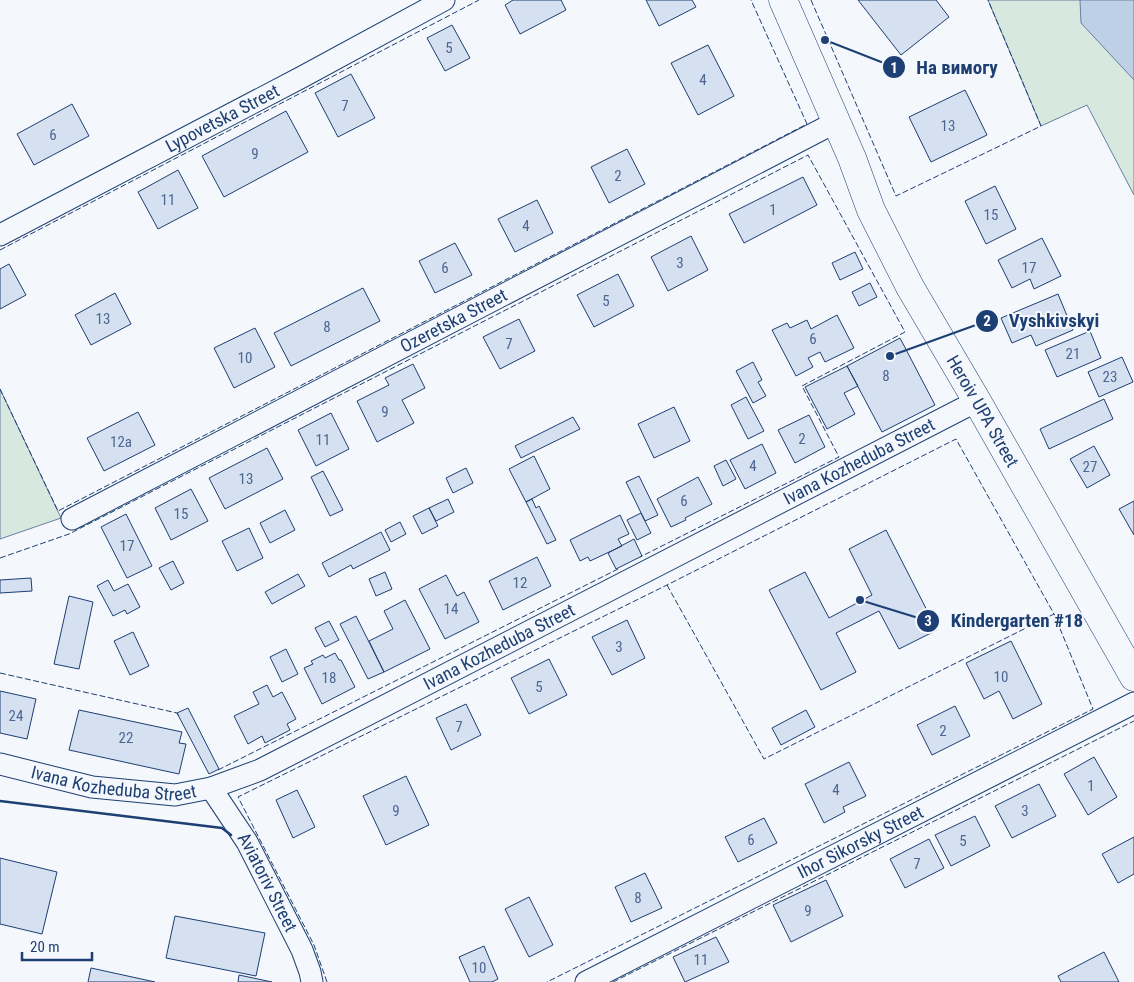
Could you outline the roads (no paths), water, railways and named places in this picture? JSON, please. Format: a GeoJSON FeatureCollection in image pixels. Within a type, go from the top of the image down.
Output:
{"type":"FeatureCollection","features":[{"type":"Feature","properties":{"kind":"street","name":"Lypovetska Street"},"geometry":{"type":"LineString","coordinates":[[0,235],[302,77],[444,0]]}},
{"type":"Feature","properties":{"kind":"street","name":"Heroiv UPA Street"},"geometry":{"type":"LineString","coordinates":[[783,0],[836,122],[871,210],[910,287],[1134,677]]}},
{"type":"Feature","properties":{"kind":"street","name":"Ozeretska Street"},"geometry":{"type":"LineString","coordinates":[[72,519],[836,122]]}},
{"type":"Feature","properties":{"kind":"street","name":"Ivana Kozheduba Street"},"geometry":{"type":"LineString","coordinates":[[0,764],[92,787],[175,795],[211,788],[260,770],[977,401]]}},
{"type":"Feature","properties":{"kind":"street","name":"Ihor Sikorsky Street"},"geometry":{"type":"LineString","coordinates":[[586,982],[1134,703]]}},
{"type":"Feature","properties":{"kind":"street","name":"Aviatoriv Street"},"geometry":{"type":"LineString","coordinates":[[211,788],[248,842],[302,950],[312,982]]}},
{"type":"Feature","properties":{"kind":"water"},"geometry":{"type":"Polygon","coordinates":[[[1080,0],[1134,0],[1134,80],[1081,23],[1080,0]]]}},
{"type":"Feature","properties":{"kind":"place","name":"На вимогу"},"geometry":{"type":"Point","coordinates":[825,40]}},
{"type":"Feature","properties":{"kind":"place","name":"Vyshkivskyi"},"geometry":{"type":"Point","coordinates":[890,356]}},
{"type":"Feature","properties":{"kind":"place","name":"Kindergarten #18"},"geometry":{"type":"Point","coordinates":[860,600]}}]}
